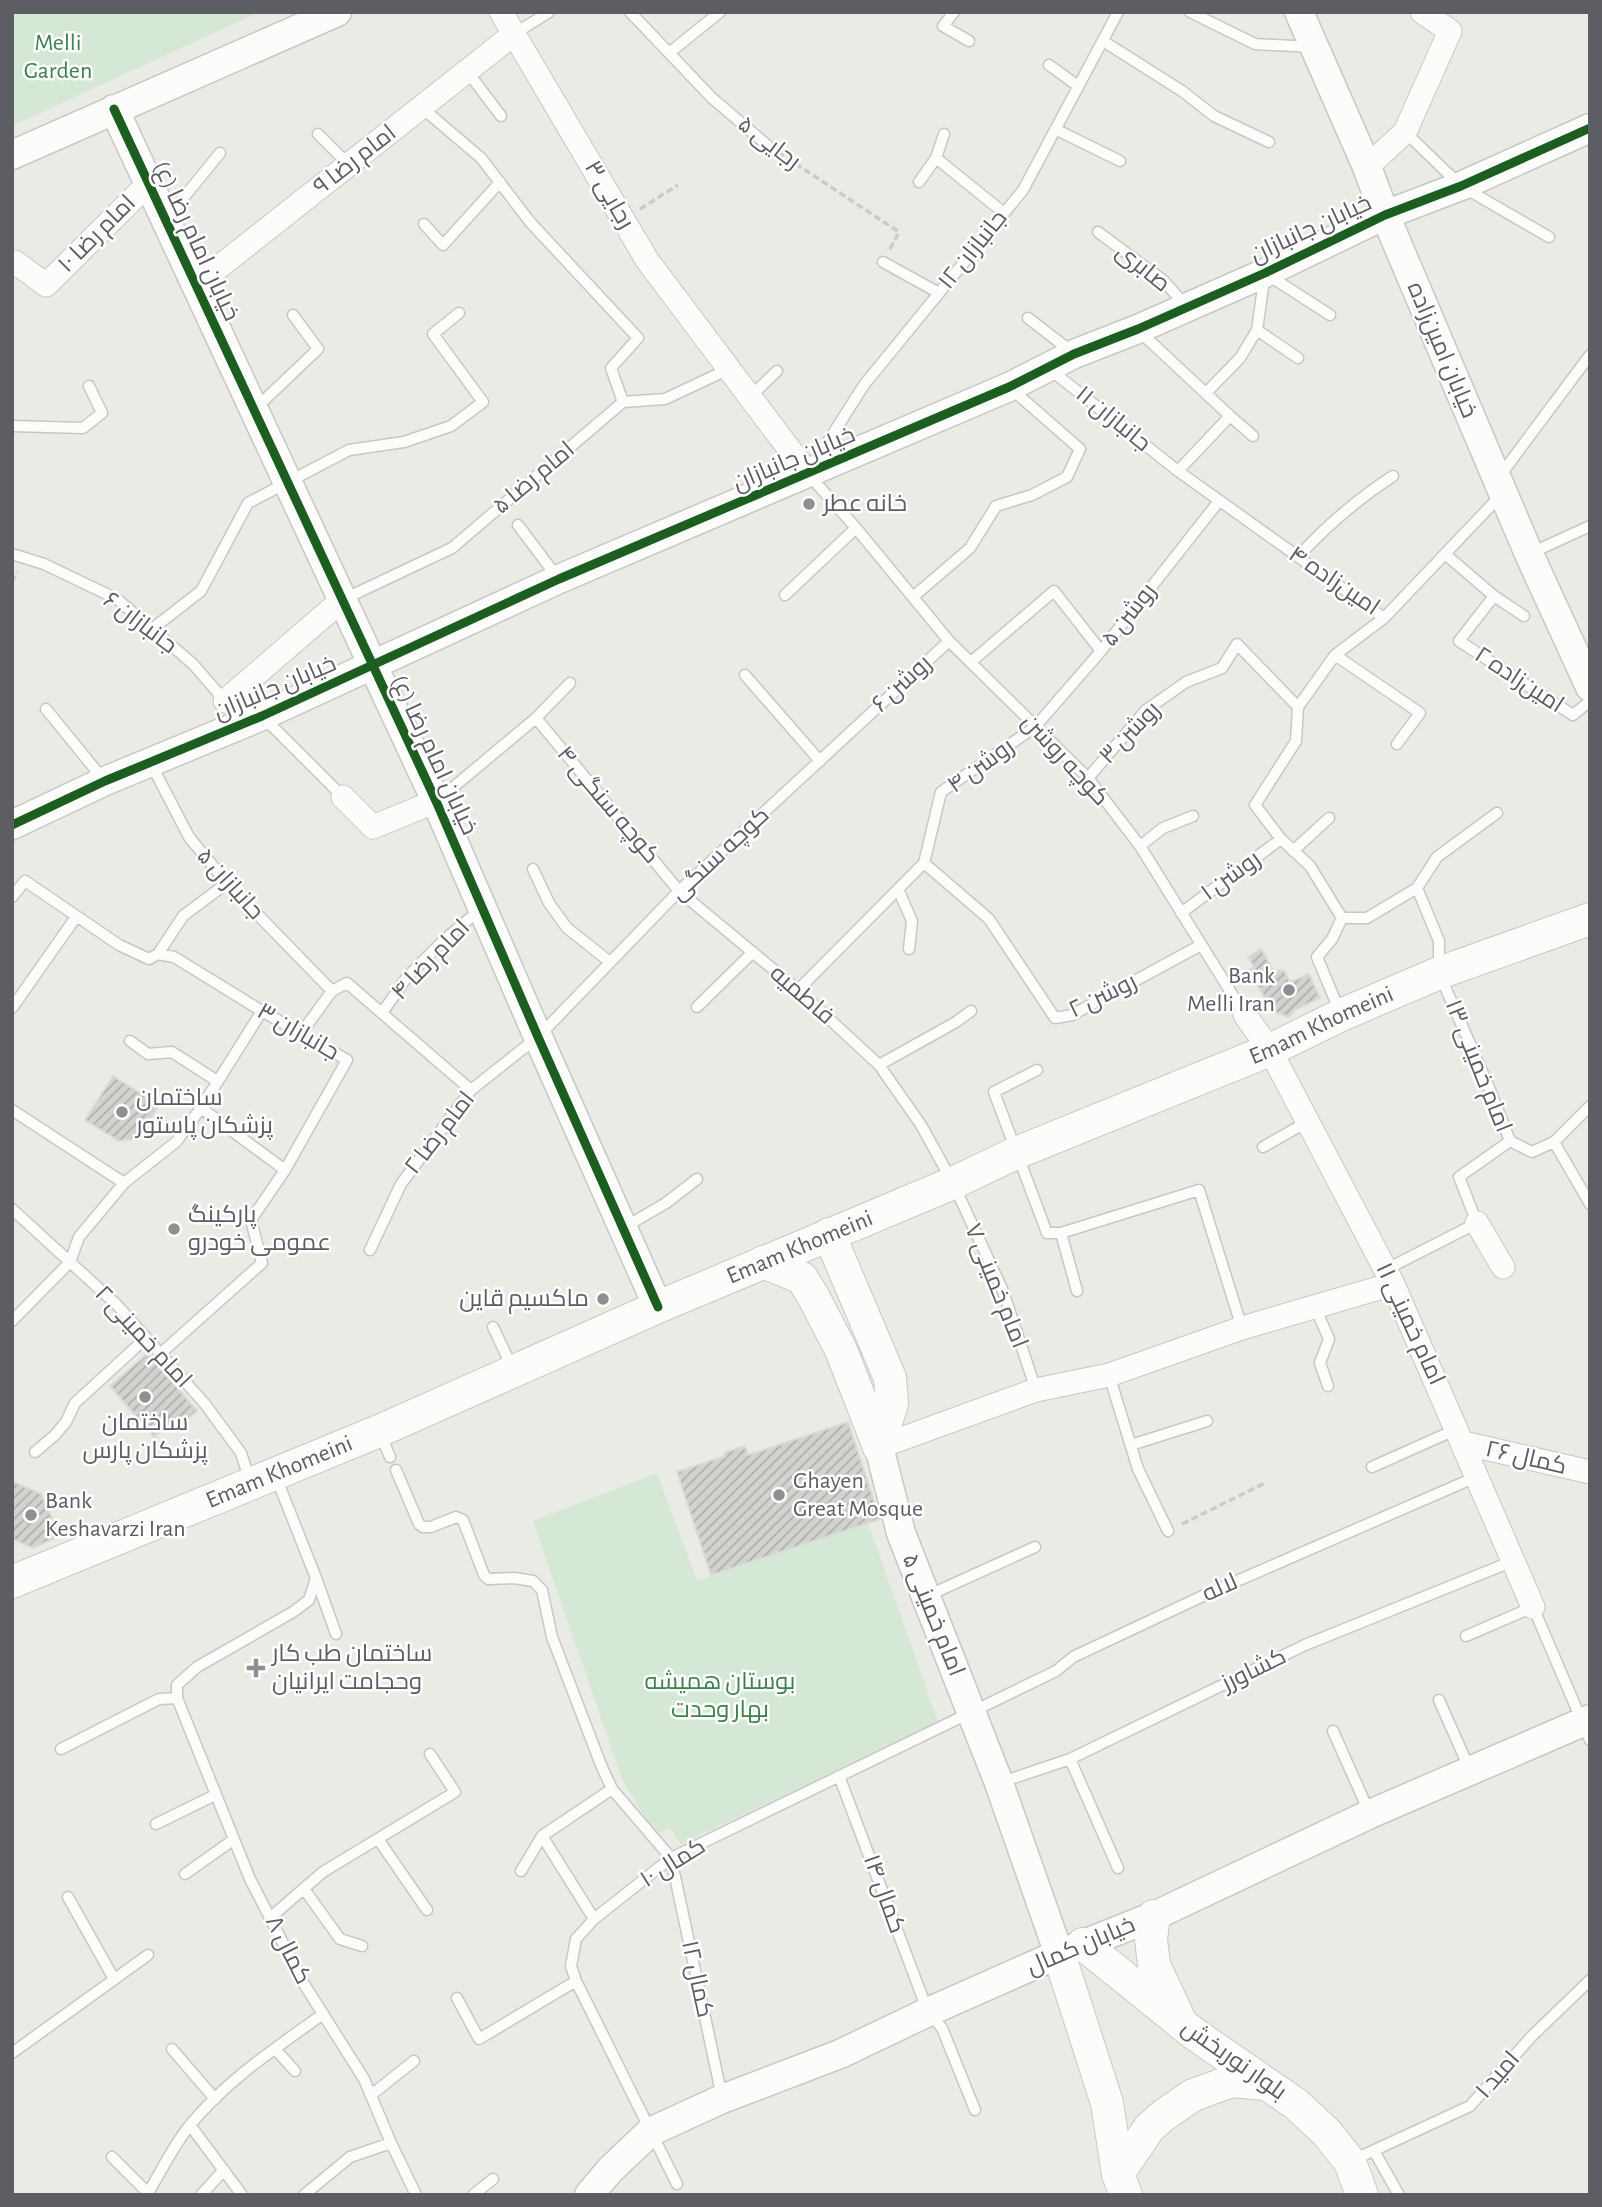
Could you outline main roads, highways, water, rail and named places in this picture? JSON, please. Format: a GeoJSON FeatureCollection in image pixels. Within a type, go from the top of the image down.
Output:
{"type":"FeatureCollection","features":[{"type":"Feature","properties":{"kind":"main road","name":"Emam Khomeini"},"geometry":{"type":"LineString","coordinates":[[12,1582],[263,1479],[384,1444],[513,1370],[953,1183],[1016,1153],[1269,1050],[1341,1015],[1439,973],[1590,919]]}},
{"type":"Feature","properties":{"kind":"main road"},"geometry":{"type":"LineString","coordinates":[[763,1262],[802,1278],[841,1350],[879,1447],[892,1403],[890,1378],[830,1234]]}},
{"type":"Feature","properties":{"kind":"main road"},"geometry":{"type":"LineString","coordinates":[[1154,1916],[1151,1939],[1154,1965],[1181,2024]]}},
{"type":"Feature","properties":{"kind":"main road","name":"بلوار نوربخش"},"geometry":{"type":"LineString","coordinates":[[1117,2188],[1107,2103],[1071,1949],[1296,2104],[1327,2133],[1362,2156],[1362,2195]]}},
{"type":"Feature","properties":{"kind":"main road"},"geometry":{"type":"LineString","coordinates":[[1117,2188],[1149,2128],[1164,2115],[1193,2095],[1232,2081],[1265,2084]]}},
{"type":"Feature","properties":{"kind":"place","name":"خانه عطر"},"geometry":{"type":"Point","coordinates":[809,504]}},
{"type":"Feature","properties":{"kind":"place","name":"Bank Melli Iran"},"geometry":{"type":"Point","coordinates":[1289,990]}},
{"type":"Feature","properties":{"kind":"place","name":"ساختمان پزشکان پاستور"},"geometry":{"type":"Point","coordinates":[122,1112]}},
{"type":"Feature","properties":{"kind":"place","name":"پارکینگ عمومی خودرو"},"geometry":{"type":"Point","coordinates":[174,1229]}},
{"type":"Feature","properties":{"kind":"place","name":"ماکسیم قاین"},"geometry":{"type":"Point","coordinates":[603,1299]}},
{"type":"Feature","properties":{"kind":"place","name":"ساختمان پزشکان پارس"},"geometry":{"type":"Point","coordinates":[145,1397]}},
{"type":"Feature","properties":{"kind":"place","name":"Ghayen Great Mosque"},"geometry":{"type":"Point","coordinates":[779,1495]}},
{"type":"Feature","properties":{"kind":"place","name":"Bank Keshavarzi Iran"},"geometry":{"type":"Point","coordinates":[31,1515]}},
{"type":"Feature","properties":{"kind":"place","name":"ساختمان طب کار و‌حجامت ایرانیان"},"geometry":{"type":"Point","coordinates":[256,1668]}},
{"type":"Feature","properties":{"kind":"park label","name":"Melli Garden"},"geometry":{"type":"Point","coordinates":[58,57]}},
{"type":"Feature","properties":{"kind":"park label","name":"بوستان همیشه بهار وحدت"},"geometry":{"type":"Point","coordinates":[720,1696]}}]}
